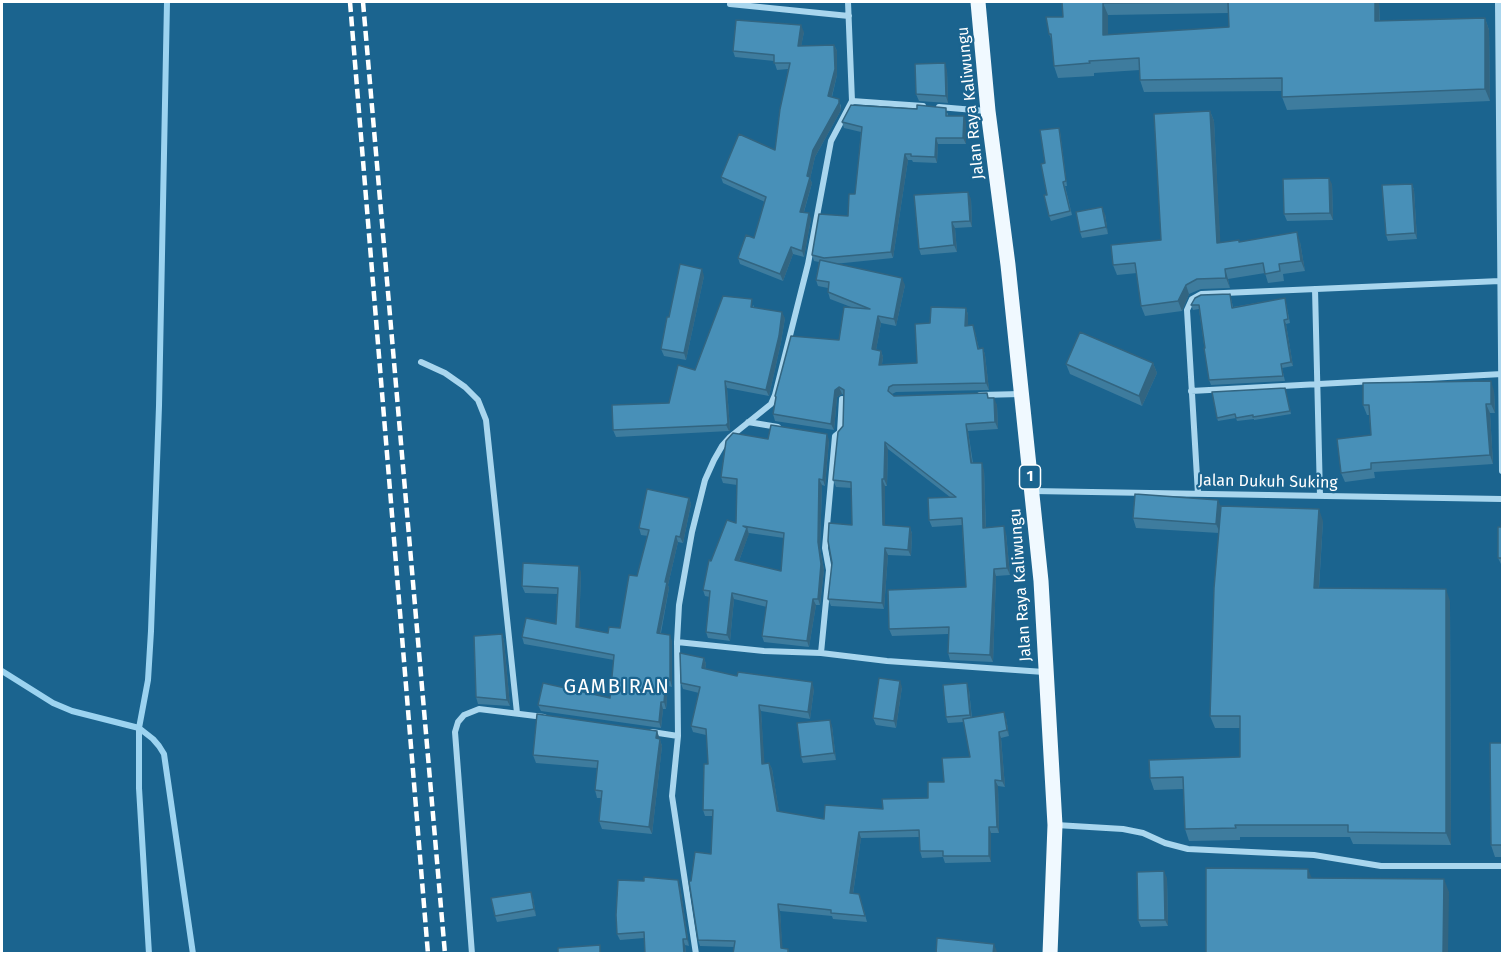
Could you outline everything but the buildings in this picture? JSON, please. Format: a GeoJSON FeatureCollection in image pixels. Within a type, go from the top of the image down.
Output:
{"type":"FeatureCollection","features":[{"type":"Feature","properties":{"kind":"main road","name":"Jalan Raya Kaliwungu"},"geometry":{"type":"LineString","coordinates":[[978,2],[988,111],[1041,581],[1055,825],[1050,954]]}},
{"type":"Feature","properties":{"kind":"street"},"geometry":{"type":"LineString","coordinates":[[696,954],[672,796],[678,736],[679,605],[692,532],[705,480],[722,446],[771,404],[775,395],[808,264],[831,141],[852,100],[848,2]]}},
{"type":"Feature","properties":{"kind":"street"},"geometry":{"type":"LineString","coordinates":[[1498,2],[1503,471]]}},
{"type":"Feature","properties":{"kind":"street"},"geometry":{"type":"LineString","coordinates":[[730,4],[849,16]]}},
{"type":"Feature","properties":{"kind":"street"},"geometry":{"type":"LineString","coordinates":[[852,100],[988,111]]}},
{"type":"Feature","properties":{"kind":"street"},"geometry":{"type":"LineString","coordinates":[[1198,494],[1187,310],[1192,298],[1201,294],[1500,281]]}},
{"type":"Feature","properties":{"kind":"street"},"geometry":{"type":"LineString","coordinates":[[1315,289],[1320,496]]}},
{"type":"Feature","properties":{"kind":"street"},"geometry":{"type":"LineString","coordinates":[[421,362],[465,387],[478,400],[486,420],[517,713]]}},
{"type":"Feature","properties":{"kind":"street"},"geometry":{"type":"LineString","coordinates":[[1191,391],[1502,375]]}},
{"type":"Feature","properties":{"kind":"street"},"geometry":{"type":"LineString","coordinates":[[976,395],[1021,394]]}},
{"type":"Feature","properties":{"kind":"street"},"geometry":{"type":"LineString","coordinates":[[821,653],[829,570],[825,548],[835,436],[840,432],[842,399]]}},
{"type":"Feature","properties":{"kind":"street"},"geometry":{"type":"LineString","coordinates":[[748,422],[781,428]]}},
{"type":"Feature","properties":{"kind":"street"},"geometry":{"type":"LineString","coordinates":[[824,434],[835,436]]}},
{"type":"Feature","properties":{"kind":"street","name":"Jalan Dukuh Suking"},"geometry":{"type":"LineString","coordinates":[[1032,491],[1503,499]]}},
{"type":"Feature","properties":{"kind":"street"},"geometry":{"type":"LineString","coordinates":[[677,642],[764,651],[821,653],[887,661],[1046,672]]}},
{"type":"Feature","properties":{"kind":"street"},"geometry":{"type":"LineString","coordinates":[[472,954],[455,732],[458,722],[470,712],[479,709],[551,718]]}},
{"type":"Feature","properties":{"kind":"street"},"geometry":{"type":"LineString","coordinates":[[643,731],[678,736]]}},
{"type":"Feature","properties":{"kind":"street"},"geometry":{"type":"LineString","coordinates":[[1055,825],[1123,829],[1143,833],[1165,843],[1188,849],[1314,855],[1381,866],[1503,866]]}},
{"type":"Feature","properties":{"kind":"waterway"},"geometry":{"type":"LineString","coordinates":[[149,954],[139,788],[139,728],[148,680],[151,631],[159,406],[167,2]]}},
{"type":"Feature","properties":{"kind":"waterway"},"geometry":{"type":"LineString","coordinates":[[2,671],[53,703],[72,711],[139,728],[159,746],[164,754],[193,954]]}},
{"type":"Feature","properties":{"kind":"railway"},"geometry":{"type":"LineString","coordinates":[[350,2],[428,954]]}},
{"type":"Feature","properties":{"kind":"railway"},"geometry":{"type":"LineString","coordinates":[[363,2],[445,954]]}},
{"type":"Feature","properties":{"kind":"district","name":"GAMBIRAN"},"geometry":{"type":"Point","coordinates":[617,687]}}]}
